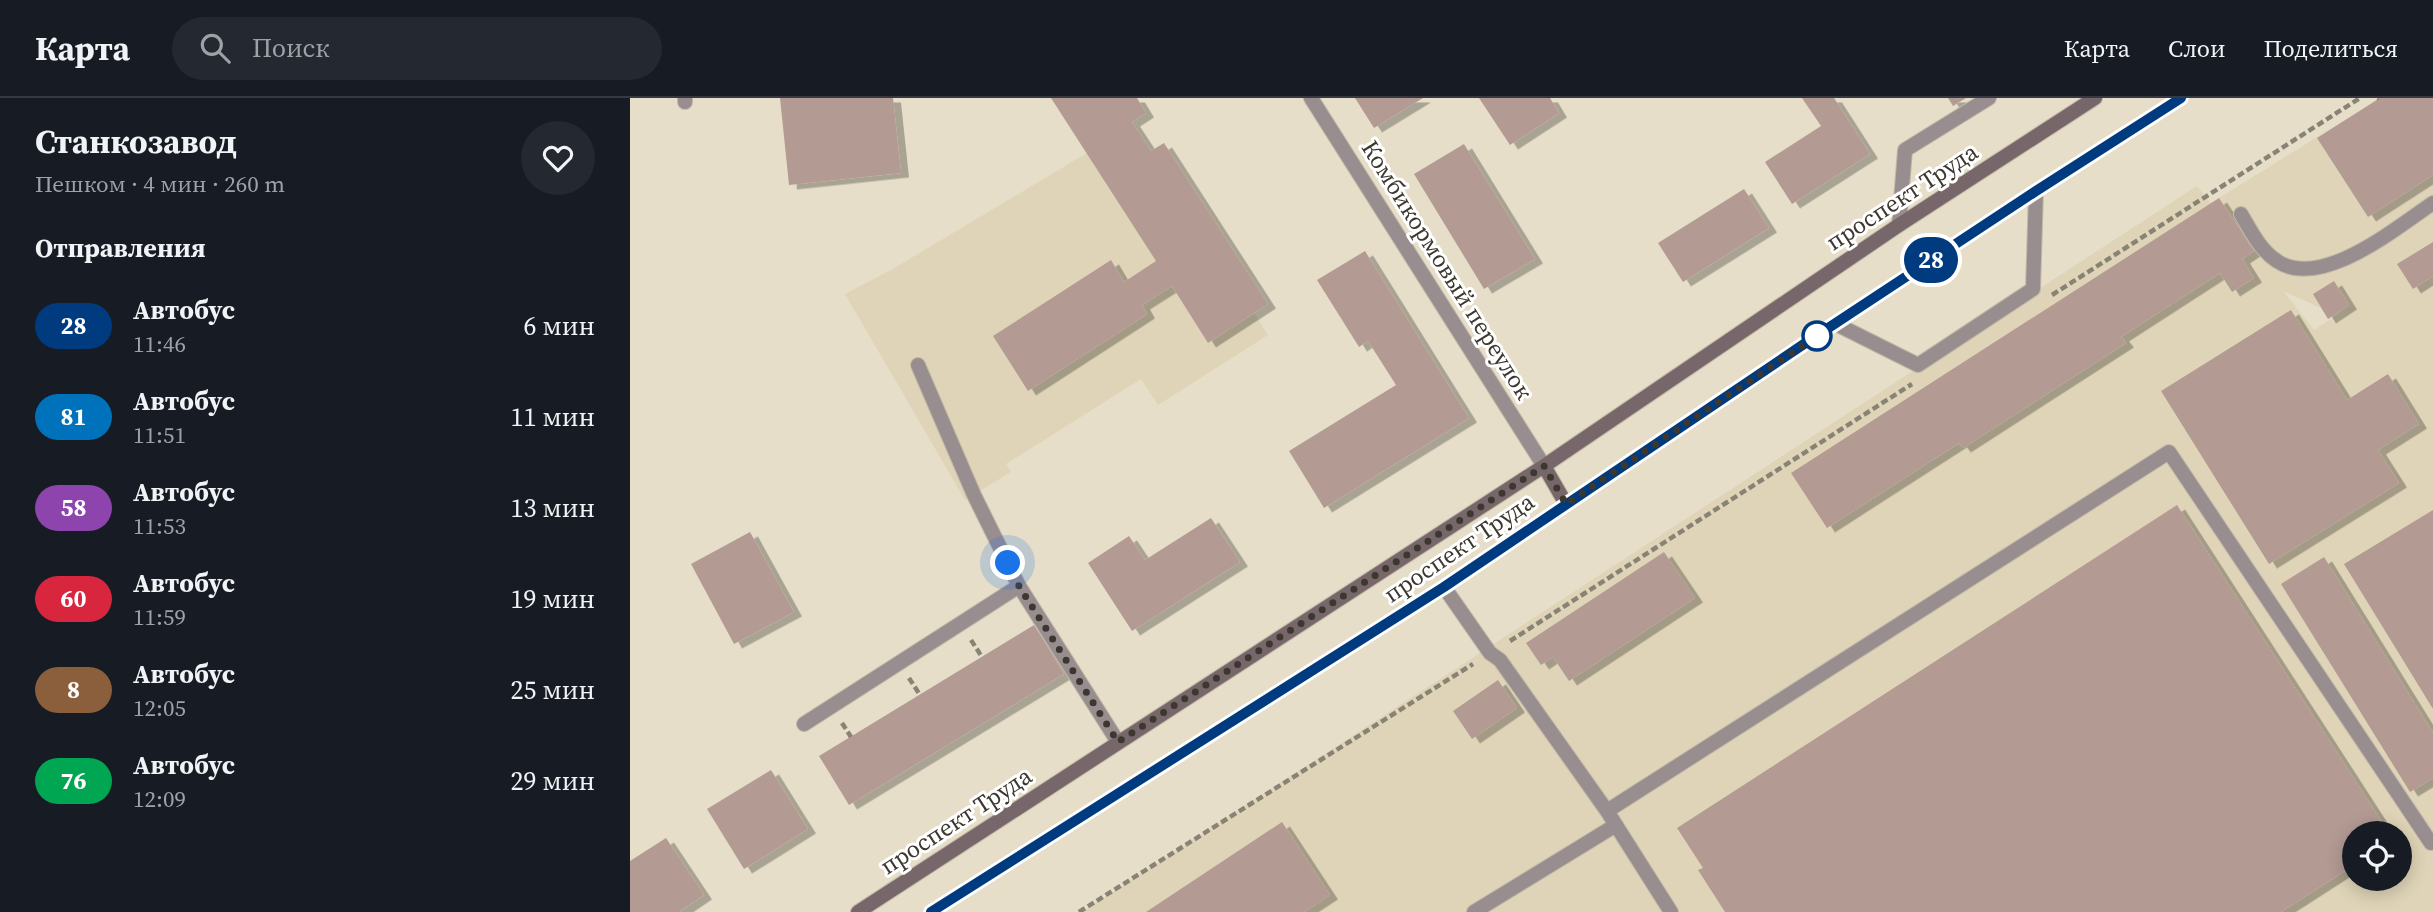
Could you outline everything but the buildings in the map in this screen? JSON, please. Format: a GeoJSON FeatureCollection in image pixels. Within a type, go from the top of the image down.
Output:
{"type":"FeatureCollection","features":[{"type":"Feature","properties":{"kind":"main road","name":"проспект Труда"},"geometry":{"type":"LineString","coordinates":[[858,912],[1544,466],[1899,225],[2094,98]]}},
{"type":"Feature","properties":{"kind":"main road","name":"проспект Труда"},"geometry":{"type":"LineString","coordinates":[[931,912],[1444,587],[2036,191],[2181,98]]}},
{"type":"Feature","properties":{"kind":"main road"},"geometry":{"type":"LineString","coordinates":[[1544,466],[1566,504]]}},
{"type":"Feature","properties":{"kind":"street","name":"Комбикормовый переулок"},"geometry":{"type":"LineString","coordinates":[[1311,98],[1544,466]]}},
{"type":"Feature","properties":{"kind":"street"},"geometry":{"type":"LineString","coordinates":[[1899,225],[1905,150],[1989,98]]}},
{"type":"Feature","properties":{"kind":"street"},"geometry":{"type":"LineString","coordinates":[[1836,324],[1918,365],[2033,289],[2036,191]]}},
{"type":"Feature","properties":{"kind":"street"},"geometry":{"type":"LineString","coordinates":[[2241,214],[2261,247],[2279,263],[2300,268],[2319,268],[2360,252],[2433,203]]}},
{"type":"Feature","properties":{"kind":"street"},"geometry":{"type":"LineString","coordinates":[[918,365],[974,495],[1019,586],[1118,742]]}},
{"type":"Feature","properties":{"kind":"street"},"geometry":{"type":"LineString","coordinates":[[1607,811],[2169,452],[2431,843]]}},
{"type":"Feature","properties":{"kind":"street"},"geometry":{"type":"LineString","coordinates":[[804,724],[1019,586]]}},
{"type":"Feature","properties":{"kind":"street"},"geometry":{"type":"LineString","coordinates":[[1444,587],[1490,653],[1500,660],[1607,811],[1671,912]]}},
{"type":"Feature","properties":{"kind":"street"},"geometry":{"type":"LineString","coordinates":[[1474,912],[1616,825]]}},
{"type":"Feature","properties":{"kind":"path"},"geometry":{"type":"LineString","coordinates":[[1079,912],[1490,653]]}},
{"type":"Feature","properties":{"kind":"shaded area"},"geometry":{"type":"Polygon","coordinates":[[[2380,98],[2433,98],[2433,912],[1082,912],[2197,186],[2252,253],[2254,251],[2219,198],[2380,98]],[[2283,291],[2314,330],[2343,311],[2328,319],[2321,308],[2283,291]]]}},
{"type":"Feature","properties":{"kind":"shaded area"},"geometry":{"type":"Polygon","coordinates":[[[1132,122],[1151,151],[1164,143],[1268,304],[1254,313],[1268,335],[1158,405],[1141,379],[1006,464],[1011,472],[965,500],[845,294],[891,270],[1087,153],[1132,122]]]}},
{"type":"Feature","properties":{"kind":"bus line","name":"28"},"geometry":{"type":"LineString","coordinates":[[931,912],[1444,587],[1804,344],[2181,98]]}},
{"type":"Feature","properties":{"kind":"route"},"geometry":{"type":"LineString","coordinates":[[1008,563],[1019,586],[1118,742],[1544,466],[1566,504],[1820,334],[1817,336]]}}]}
